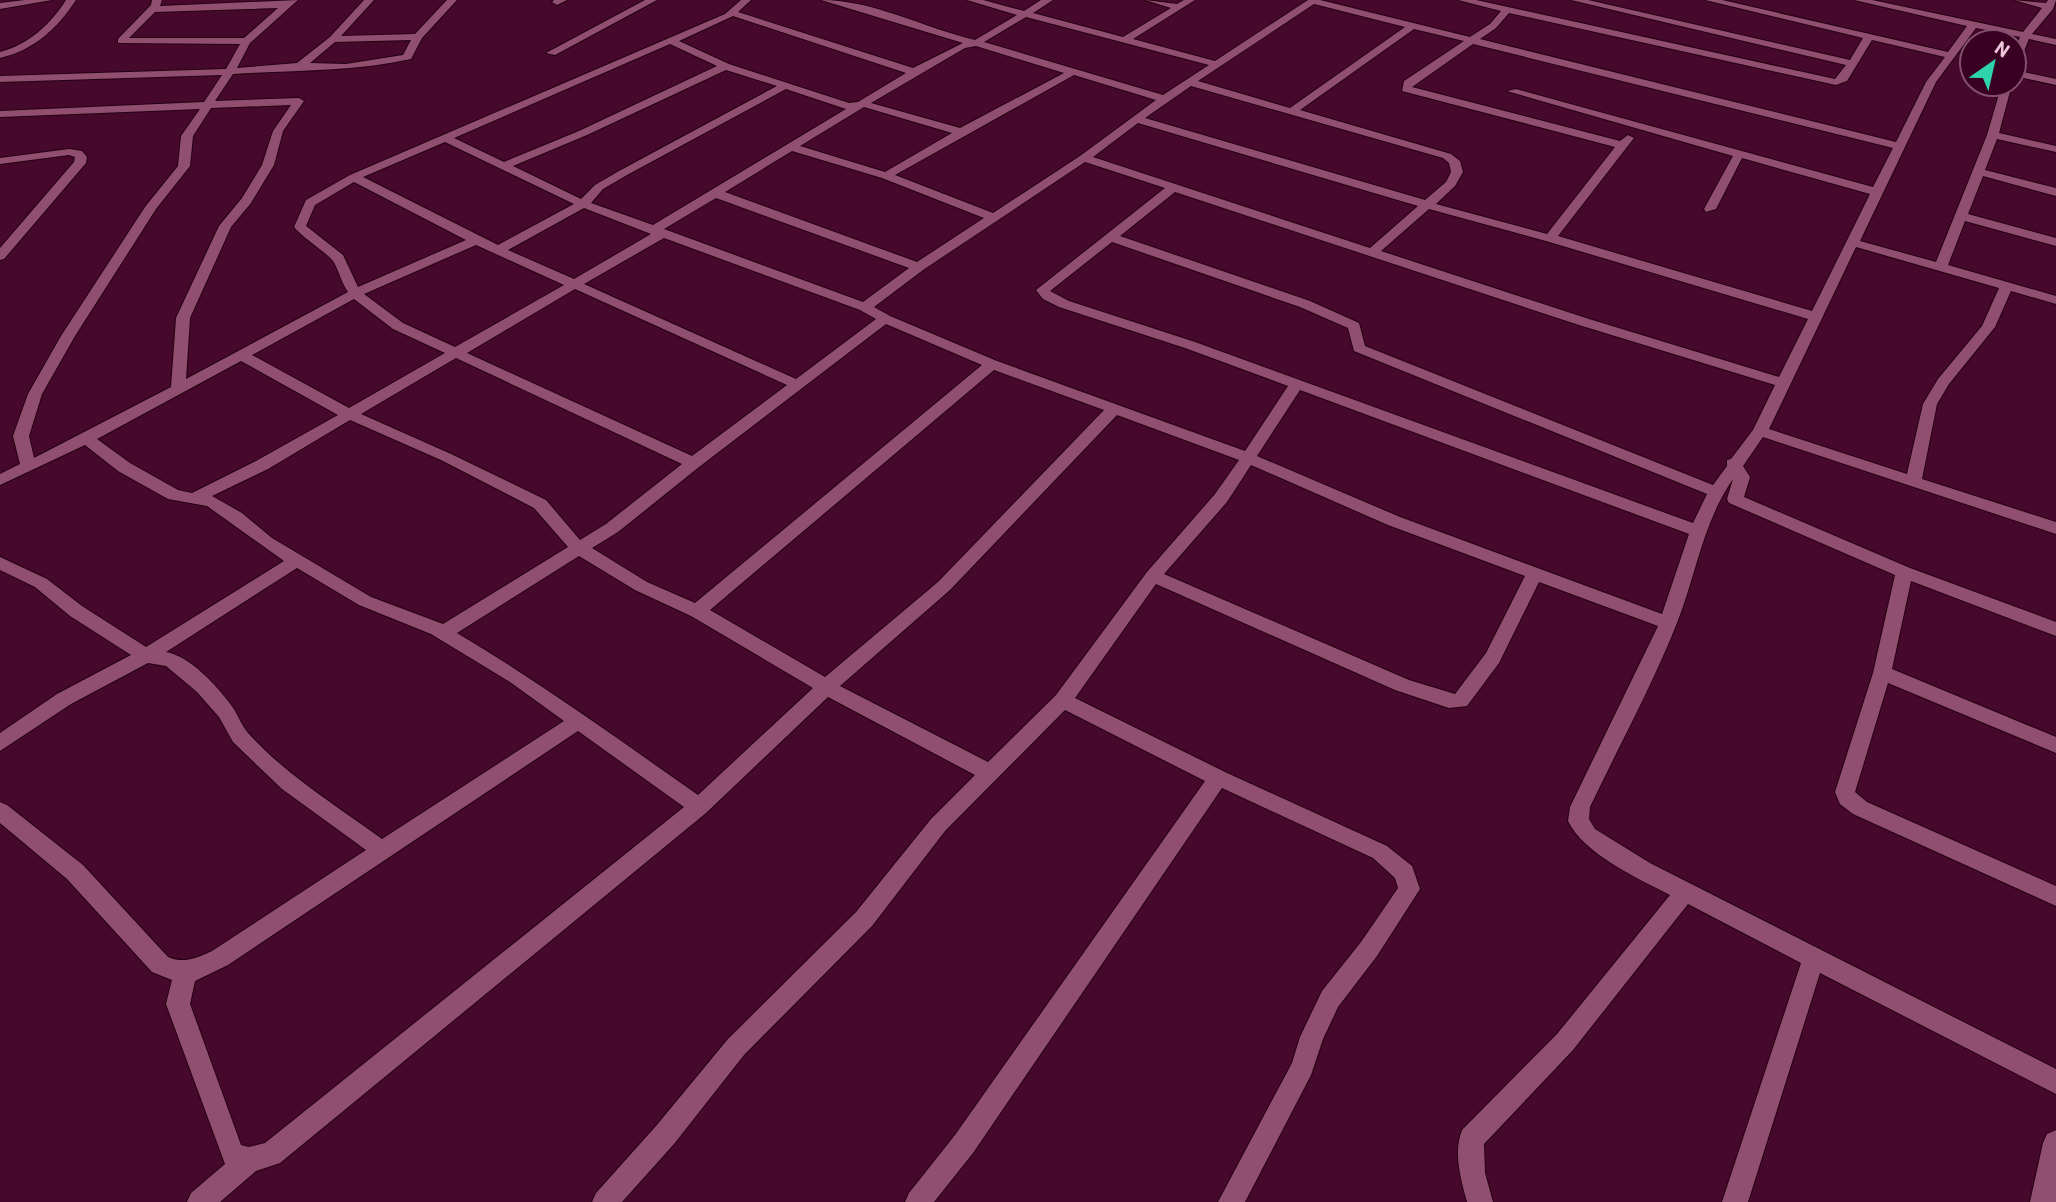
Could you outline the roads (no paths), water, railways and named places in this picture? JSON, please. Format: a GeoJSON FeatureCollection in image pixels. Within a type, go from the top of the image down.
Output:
{"type":"FeatureCollection","features":[{"type":"Feature","properties":{"kind":"street"},"geometry":{"type":"LineString","coordinates":[[0,6],[47,0]]}},
{"type":"Feature","properties":{"kind":"street"},"geometry":{"type":"LineString","coordinates":[[0,55],[16,53],[49,27],[71,0]]}},
{"type":"Feature","properties":{"kind":"street"},"geometry":{"type":"LineString","coordinates":[[300,66],[333,39],[369,0]]}},
{"type":"Feature","properties":{"kind":"street"},"geometry":{"type":"LineString","coordinates":[[0,79],[300,66],[346,67],[407,57],[418,37],[452,0]]}},
{"type":"Feature","properties":{"kind":"street"},"geometry":{"type":"LineString","coordinates":[[551,53],[652,0]]}},
{"type":"Feature","properties":{"kind":"street"},"geometry":{"type":"LineString","coordinates":[[694,463],[398,326],[355,293],[345,278],[338,258],[300,227],[310,203],[354,177],[671,41],[732,13],[746,0]]}},
{"type":"Feature","properties":{"kind":"street"},"geometry":{"type":"LineString","coordinates":[[826,0],[889,16],[941,35],[1164,99]]}},
{"type":"Feature","properties":{"kind":"street"},"geometry":{"type":"LineString","coordinates":[[972,0],[1216,64]]}},
{"type":"Feature","properties":{"kind":"street"},"geometry":{"type":"LineString","coordinates":[[194,498],[262,465],[457,353],[657,233],[715,193],[914,72],[962,46],[976,43],[1048,0]]}},
{"type":"Feature","properties":{"kind":"street"},"geometry":{"type":"LineString","coordinates":[[1150,0],[1178,7]]}},
{"type":"Feature","properties":{"kind":"street"},"geometry":{"type":"LineString","coordinates":[[1125,40],[1190,0]]}},
{"type":"Feature","properties":{"kind":"street"},"geometry":{"type":"LineString","coordinates":[[865,307],[918,267],[1084,158],[1135,119],[1313,0],[1899,146]]}},
{"type":"Feature","properties":{"kind":"street"},"geometry":{"type":"LineString","coordinates":[[1463,0],[1507,10],[1528,10],[1830,81],[1842,80],[1870,35]]}},
{"type":"Feature","properties":{"kind":"street"},"geometry":{"type":"LineString","coordinates":[[1576,0],[1853,64]]}},
{"type":"Feature","properties":{"kind":"street"},"geometry":{"type":"LineString","coordinates":[[1710,0],[1950,55]]}},
{"type":"Feature","properties":{"kind":"street"},"geometry":{"type":"LineString","coordinates":[[1859,0],[1987,28]]}},
{"type":"Feature","properties":{"kind":"street"},"geometry":{"type":"LineString","coordinates":[[2019,0],[2051,3]]}},
{"type":"Feature","properties":{"kind":"street"},"geometry":{"type":"LineString","coordinates":[[156,4],[155,9],[289,3]]}},
{"type":"Feature","properties":{"kind":"street"},"geometry":{"type":"LineString","coordinates":[[29,465],[21,436],[35,394],[68,336],[144,219],[184,166],[187,136],[230,71],[246,41],[289,3]]}},
{"type":"Feature","properties":{"kind":"street"},"geometry":{"type":"LineString","coordinates":[[2028,32],[2051,3]]}},
{"type":"Feature","properties":{"kind":"street"},"geometry":{"type":"LineString","coordinates":[[156,4],[121,41],[246,41]]}},
{"type":"Feature","properties":{"kind":"street"},"geometry":{"type":"LineString","coordinates":[[1507,10],[1493,26],[1408,83],[1406,89],[1622,145]]}},
{"type":"Feature","properties":{"kind":"street"},"geometry":{"type":"LineString","coordinates":[[732,13],[914,72]]}},
{"type":"Feature","properties":{"kind":"street"},"geometry":{"type":"LineString","coordinates":[[1292,111],[1413,25]]}},
{"type":"Feature","properties":{"kind":"street"},"geometry":{"type":"LineString","coordinates":[[1973,25],[1931,82],[1760,431],[1733,464],[1716,492],[1698,531],[1668,623],[1580,807],[1578,821],[1588,835],[1619,857],[2056,1082],[2056,1099]]}},
{"type":"Feature","properties":{"kind":"street"},"geometry":{"type":"LineString","coordinates":[[333,39],[418,37]]}},
{"type":"Feature","properties":{"kind":"street"},"geometry":{"type":"LineString","coordinates":[[2028,37],[2056,42]]}},
{"type":"Feature","properties":{"kind":"street"},"geometry":{"type":"LineString","coordinates":[[671,41],[725,66],[848,106],[864,104],[962,132]]}},
{"type":"Feature","properties":{"kind":"street"},"geometry":{"type":"LineString","coordinates":[[503,166],[583,133],[725,66]]}},
{"type":"Feature","properties":{"kind":"street"},"geometry":{"type":"LineString","coordinates":[[886,176],[1073,72]]}},
{"type":"Feature","properties":{"kind":"street"},"geometry":{"type":"LineString","coordinates":[[2028,76],[2056,82]]}},
{"type":"Feature","properties":{"kind":"street"},"geometry":{"type":"LineString","coordinates":[[1189,82],[1447,156],[1454,161],[1457,172],[1451,184],[1372,253]]}},
{"type":"Feature","properties":{"kind":"street"},"geometry":{"type":"LineString","coordinates":[[499,250],[583,204],[599,187],[623,173],[785,86]]}},
{"type":"Feature","properties":{"kind":"street"},"geometry":{"type":"LineString","coordinates":[[1511,91],[1877,192]]}},
{"type":"Feature","properties":{"kind":"street"},"geometry":{"type":"LineString","coordinates":[[1941,267],[1993,135],[2003,98]]}},
{"type":"Feature","properties":{"kind":"street"},"geometry":{"type":"LineString","coordinates":[[0,114],[299,101],[278,131],[268,164],[247,200],[225,226],[183,318],[178,389]]}},
{"type":"Feature","properties":{"kind":"street"},"geometry":{"type":"LineString","coordinates":[[1135,119],[1427,206],[1550,237],[1816,317]]}},
{"type":"Feature","properties":{"kind":"street"},"geometry":{"type":"LineString","coordinates":[[1550,237],[1639,127]]}},
{"type":"Feature","properties":{"kind":"street"},"geometry":{"type":"LineString","coordinates":[[1993,135],[2056,149]]}},
{"type":"Feature","properties":{"kind":"street"},"geometry":{"type":"LineString","coordinates":[[447,139],[583,204],[865,307],[885,319],[992,364],[1246,457],[1394,521],[1668,623]]}},
{"type":"Feature","properties":{"kind":"street"},"geometry":{"type":"LineString","coordinates":[[791,147],[886,176],[993,217]]}},
{"type":"Feature","properties":{"kind":"street"},"geometry":{"type":"LineString","coordinates":[[0,161],[69,152],[78,153],[81,157],[80,163],[0,256]]}},
{"type":"Feature","properties":{"kind":"street"},"geometry":{"type":"LineString","coordinates":[[1710,209],[1739,154]]}},
{"type":"Feature","properties":{"kind":"street"},"geometry":{"type":"LineString","coordinates":[[1084,158],[1372,253],[1782,382]]}},
{"type":"Feature","properties":{"kind":"street"},"geometry":{"type":"LineString","coordinates":[[1978,171],[2056,192]]}},
{"type":"Feature","properties":{"kind":"street"},"geometry":{"type":"LineString","coordinates":[[354,177],[476,240],[798,385]]}},
{"type":"Feature","properties":{"kind":"street"},"geometry":{"type":"LineString","coordinates":[[1174,187],[1043,290],[1048,296],[1698,531]]}},
{"type":"Feature","properties":{"kind":"street"},"geometry":{"type":"LineString","coordinates":[[715,193],[918,267]]}},
{"type":"Feature","properties":{"kind":"street"},"geometry":{"type":"LineString","coordinates":[[1961,216],[2056,242]]}},
{"type":"Feature","properties":{"kind":"street"},"geometry":{"type":"LineString","coordinates":[[0,230],[22,229]]}},
{"type":"Feature","properties":{"kind":"street"},"geometry":{"type":"LineString","coordinates":[[1111,237],[1306,304],[1316,311],[1354,326],[1359,348],[1716,492]]}},
{"type":"Feature","properties":{"kind":"street"},"geometry":{"type":"LineString","coordinates":[[0,480],[86,438],[355,293],[476,240]]}},
{"type":"Feature","properties":{"kind":"street"},"geometry":{"type":"LineString","coordinates":[[1851,242],[2056,300]]}},
{"type":"Feature","properties":{"kind":"street"},"geometry":{"type":"LineString","coordinates":[[1913,483],[1930,404],[1943,382],[1988,327],[2006,287]]}},
{"type":"Feature","properties":{"kind":"street"},"geometry":{"type":"LineString","coordinates":[[443,633],[612,528],[885,319]]}},
{"type":"Feature","properties":{"kind":"street"},"geometry":{"type":"LineString","coordinates":[[241,355],[350,415],[446,457],[540,504],[578,548],[641,586],[697,611],[826,687],[990,773]]}},
{"type":"Feature","properties":{"kind":"street"},"geometry":{"type":"LineString","coordinates":[[697,611],[992,364]]}},
{"type":"Feature","properties":{"kind":"street"},"geometry":{"type":"LineString","coordinates":[[605,1202],[665,1135],[736,1047],[864,919],[938,825],[1063,701],[1153,576],[1220,498],[1297,384]]}},
{"type":"Feature","properties":{"kind":"street"},"geometry":{"type":"LineString","coordinates":[[201,1202],[249,1160],[271,1154],[699,807],[826,687],[944,586],[1115,408]]}},
{"type":"Feature","properties":{"kind":"street"},"geometry":{"type":"LineString","coordinates":[[1760,431],[2056,528]]}},
{"type":"Feature","properties":{"kind":"street"},"geometry":{"type":"LineString","coordinates":[[86,438],[124,467],[174,495],[211,501],[236,517],[266,542],[365,601],[443,633],[580,720],[699,807]]}},
{"type":"Feature","properties":{"kind":"street"},"geometry":{"type":"LineString","coordinates":[[1733,464],[1742,477],[1735,499],[1904,572],[2056,629]]}},
{"type":"Feature","properties":{"kind":"street"},"geometry":{"type":"LineString","coordinates":[[0,743],[64,699],[146,656],[298,561]]}},
{"type":"Feature","properties":{"kind":"street"},"geometry":{"type":"LineString","coordinates":[[0,563],[41,583],[76,611],[146,656],[171,660],[204,687],[226,712],[240,737],[289,783],[381,850]]}},
{"type":"Feature","properties":{"kind":"street"},"geometry":{"type":"LineString","coordinates":[[1904,572],[1882,673],[1845,792],[1847,799],[1860,808],[2056,896]]}},
{"type":"Feature","properties":{"kind":"street"},"geometry":{"type":"LineString","coordinates":[[1153,576],[1402,685],[1449,701],[1460,701],[1470,692],[1488,665],[1535,573]]}},
{"type":"Feature","properties":{"kind":"street"},"geometry":{"type":"LineString","coordinates":[[1882,673],[2056,745]]}},
{"type":"Feature","properties":{"kind":"street"},"geometry":{"type":"LineString","coordinates":[[1063,701],[1218,778],[1380,852],[1404,873],[1409,889],[1369,949],[1330,999],[1312,1037],[1303,1066],[1231,1202]]}},
{"type":"Feature","properties":{"kind":"street"},"geometry":{"type":"LineString","coordinates":[[0,811],[75,872],[160,965],[176,971],[195,970],[220,958],[580,720]]}},
{"type":"Feature","properties":{"kind":"street"},"geometry":{"type":"LineString","coordinates":[[918,1202],[964,1144],[1218,778]]}},
{"type":"Feature","properties":{"kind":"street"},"geometry":{"type":"LineString","coordinates":[[1480,1202],[1472,1173],[1471,1139],[1566,1042],[1685,892]]}},
{"type":"Feature","properties":{"kind":"street"},"geometry":{"type":"LineString","coordinates":[[1735,1202],[1814,958]]}},
{"type":"Feature","properties":{"kind":"street"},"geometry":{"type":"LineString","coordinates":[[186,970],[178,1004],[232,1154],[249,1160]]}},
{"type":"Feature","properties":{"kind":"street"},"geometry":{"type":"LineString","coordinates":[[2043,1202],[2056,1143]]}}]}
